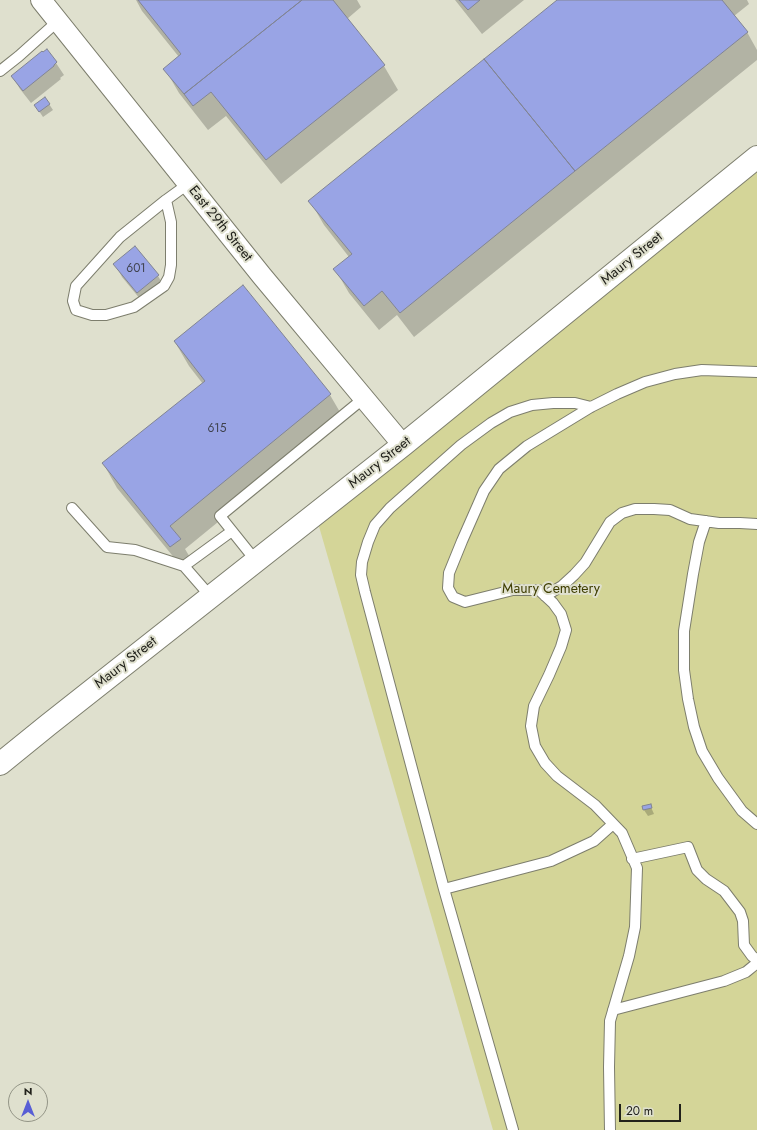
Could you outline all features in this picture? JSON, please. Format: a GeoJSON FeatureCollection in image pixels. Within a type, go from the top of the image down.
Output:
{"type":"FeatureCollection","features":[{"type":"Feature","properties":{"kind":"street","name":"East 29th Street"},"geometry":{"type":"LineString","coordinates":[[41,0],[262,276],[403,445]]}},
{"type":"Feature","properties":{"kind":"street","name":"Maury Street"},"geometry":{"type":"LineString","coordinates":[[0,764],[403,445],[757,157]]}},
{"type":"Feature","properties":{"kind":"lane"},"geometry":{"type":"LineString","coordinates":[[0,71],[58,21]]}},
{"type":"Feature","properties":{"kind":"lane"},"geometry":{"type":"LineString","coordinates":[[166,200],[171,222],[171,265],[169,277],[164,286],[134,307],[106,315],[92,315],[76,310],[72,301],[76,286],[120,237],[166,200],[188,184]]}},
{"type":"Feature","properties":{"kind":"lane"},"geometry":{"type":"LineString","coordinates":[[610,1130],[610,1022],[629,956],[635,926],[637,868],[622,833],[595,805],[556,776],[545,763],[535,746],[531,726],[534,706],[561,647],[566,630],[561,614],[553,603],[539,590],[513,590],[465,602],[453,597],[448,588],[449,573],[484,491],[499,469],[527,446],[591,407],[645,382],[675,374],[702,370],[757,372]]}},
{"type":"Feature","properties":{"kind":"lane"},"geometry":{"type":"LineString","coordinates":[[256,561],[220,516],[364,398]]}},
{"type":"Feature","properties":{"kind":"lane"},"geometry":{"type":"LineString","coordinates":[[513,1130],[444,889],[365,592],[361,575],[362,562],[375,525],[390,508],[461,445],[491,423],[510,412],[532,405],[575,403],[591,407]]}},
{"type":"Feature","properties":{"kind":"lane"},"geometry":{"type":"LineString","coordinates":[[72,508],[106,547],[135,550],[184,566],[211,597]]}},
{"type":"Feature","properties":{"kind":"lane"},"geometry":{"type":"LineString","coordinates":[[545,596],[562,586],[574,575],[585,563],[610,522],[622,513],[635,509],[654,508],[670,510],[690,519],[718,523],[757,524]]}},
{"type":"Feature","properties":{"kind":"lane"},"geometry":{"type":"LineString","coordinates":[[706,521],[699,542],[684,631],[684,670],[688,699],[694,727],[702,751],[718,778],[742,811],[757,824]]}},
{"type":"Feature","properties":{"kind":"lane"},"geometry":{"type":"LineString","coordinates":[[184,566],[232,531]]}},
{"type":"Feature","properties":{"kind":"lane"},"geometry":{"type":"LineString","coordinates":[[444,889],[551,861],[594,841],[613,824]]}},
{"type":"Feature","properties":{"kind":"lane"},"geometry":{"type":"LineString","coordinates":[[632,859],[688,847],[697,870],[706,879],[724,891],[740,912],[743,921],[744,945],[757,960]]}},
{"type":"Feature","properties":{"kind":"lane"},"geometry":{"type":"LineString","coordinates":[[613,1010],[724,981],[746,972],[757,963]]}},
{"type":"Feature","properties":{"kind":"green space","name":"Maury Cemetery"},"geometry":{"type":"Polygon","coordinates":[[[757,159],[757,1130],[493,1130],[316,516],[757,159]]]}},
{"type":"Feature","properties":{"kind":"building"},"geometry":{"type":"Polygon","coordinates":[[[138,0],[302,0],[184,94],[163,69],[181,54],[138,0]]]}},
{"type":"Feature","properties":{"kind":"building"},"geometry":{"type":"Polygon","coordinates":[[[302,0],[333,0],[385,65],[266,160],[211,92],[193,106],[184,94],[302,0]]]}},
{"type":"Feature","properties":{"kind":"building"},"geometry":{"type":"Polygon","coordinates":[[[459,0],[480,0],[468,10],[459,0]]]}},
{"type":"Feature","properties":{"kind":"building"},"geometry":{"type":"Polygon","coordinates":[[[557,0],[722,0],[748,32],[575,171],[484,59],[557,0]]]}},
{"type":"Feature","properties":{"kind":"building"},"geometry":{"type":"Polygon","coordinates":[[[47,49],[57,62],[23,91],[11,76],[42,51],[43,52],[47,49]]]}},
{"type":"Feature","properties":{"kind":"building"},"geometry":{"type":"Polygon","coordinates":[[[484,59],[575,171],[400,313],[382,291],[364,306],[333,269],[352,254],[308,201],[484,59]]]}},
{"type":"Feature","properties":{"kind":"building"},"geometry":{"type":"Polygon","coordinates":[[[45,97],[50,104],[39,112],[34,105],[45,97]]]}},
{"type":"Feature","properties":{"kind":"building"},"geometry":{"type":"Polygon","coordinates":[[[135,246],[159,275],[137,293],[113,264],[135,246]]]}},
{"type":"Feature","properties":{"kind":"building"},"geometry":{"type":"Polygon","coordinates":[[[243,285],[331,394],[170,526],[181,539],[170,547],[102,463],[205,381],[174,341],[243,285]]]}},
{"type":"Feature","properties":{"kind":"building"},"geometry":{"type":"Polygon","coordinates":[[[651,804],[652,808],[643,810],[642,806],[651,804]]]}}]}
